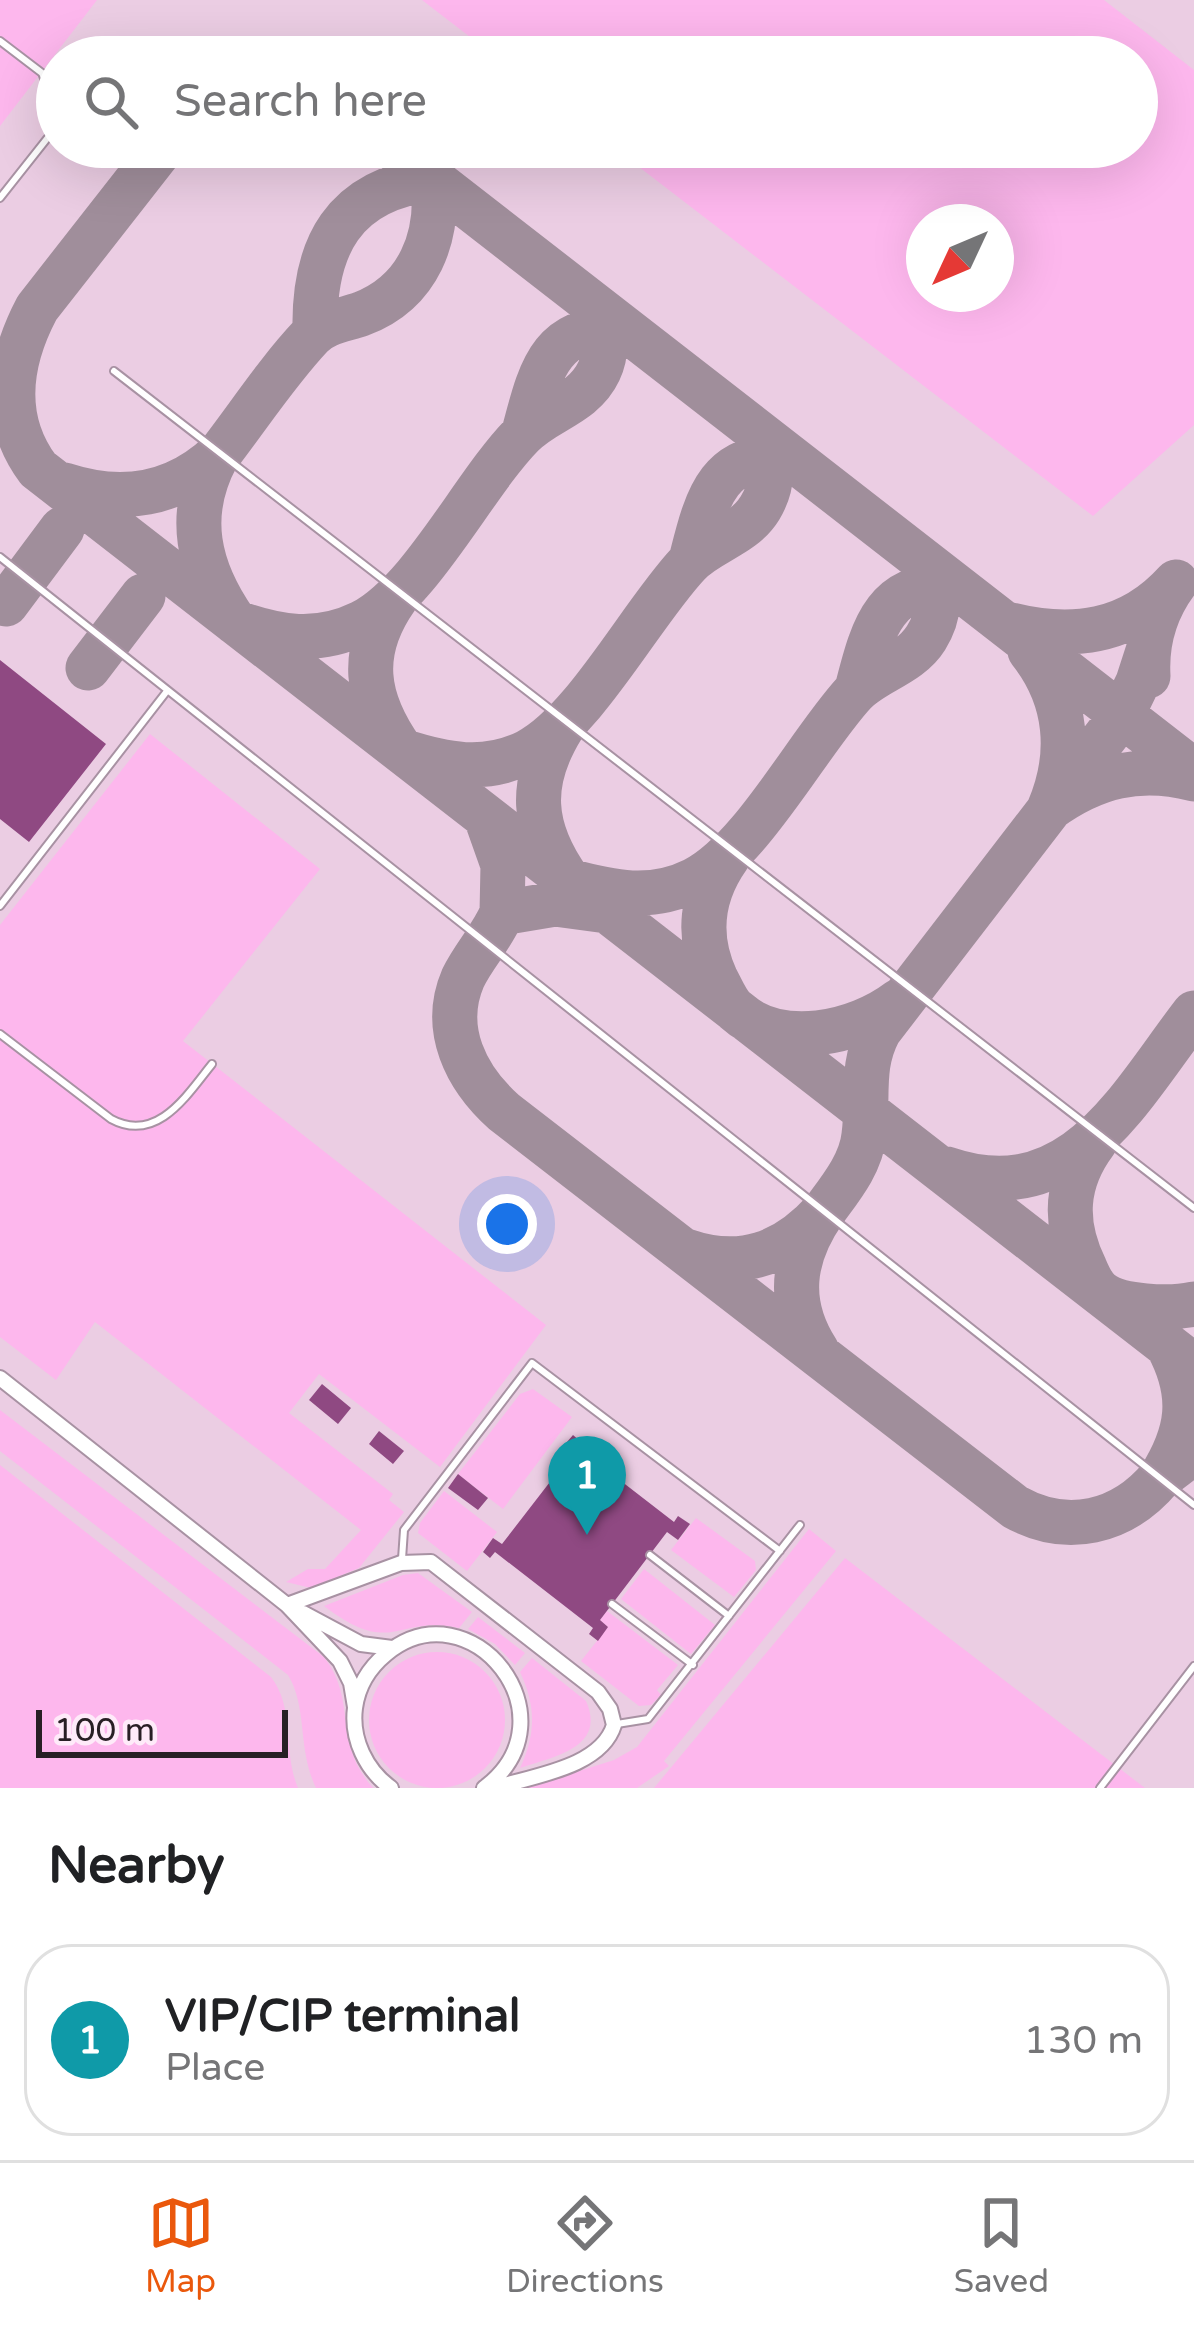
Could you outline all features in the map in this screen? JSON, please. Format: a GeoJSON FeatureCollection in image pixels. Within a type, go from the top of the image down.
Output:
{"type":"FeatureCollection","features":[{"type":"Feature","properties":{"kind":"street"},"geometry":{"type":"LineString","coordinates":[[0,1378],[287,1605],[340,1661],[351,1683],[360,1749],[375,1774],[392,1788]]}},
{"type":"Feature","properties":{"kind":"street"},"geometry":{"type":"LineString","coordinates":[[287,1605],[401,1562],[426,1561],[440,1566],[594,1688],[610,1709],[614,1725],[602,1745],[581,1760],[494,1788]]}},
{"type":"Feature","properties":{"kind":"street"},"geometry":{"type":"LineString","coordinates":[[287,1605],[361,1644],[393,1648]]}},
{"type":"Feature","properties":{"kind":"street"},"geometry":{"type":"LineString","coordinates":[[355,1706],[372,1667],[393,1648],[420,1637],[449,1636],[476,1645],[507,1673],[518,1697],[519,1736],[510,1761],[484,1788]]}},
{"type":"Feature","properties":{"kind":"lane"},"geometry":{"type":"LineString","coordinates":[[0,40],[36,68]]}},
{"type":"Feature","properties":{"kind":"lane"},"geometry":{"type":"LineString","coordinates":[[0,198],[36,152]]}},
{"type":"Feature","properties":{"kind":"lane"},"geometry":{"type":"LineString","coordinates":[[114,371],[1194,1208]]}},
{"type":"Feature","properties":{"kind":"lane"},"geometry":{"type":"LineString","coordinates":[[0,557],[1194,1505]]}},
{"type":"Feature","properties":{"kind":"lane"},"geometry":{"type":"LineString","coordinates":[[0,906],[168,691]]}},
{"type":"Feature","properties":{"kind":"lane"},"geometry":{"type":"LineString","coordinates":[[0,881],[12,891]]}},
{"type":"Feature","properties":{"kind":"lane"},"geometry":{"type":"LineString","coordinates":[[0,1034],[111,1119],[131,1126],[163,1118],[212,1064]]}},
{"type":"Feature","properties":{"kind":"lane"},"geometry":{"type":"LineString","coordinates":[[401,1562],[404,1530],[532,1363],[780,1551]]}},
{"type":"Feature","properties":{"kind":"lane"},"geometry":{"type":"LineString","coordinates":[[614,1725],[648,1719],[800,1525]]}},
{"type":"Feature","properties":{"kind":"lane"},"geometry":{"type":"LineString","coordinates":[[650,1555],[729,1616]]}},
{"type":"Feature","properties":{"kind":"lane"},"geometry":{"type":"LineString","coordinates":[[612,1604],[693,1665]]}},
{"type":"Feature","properties":{"kind":"lane"},"geometry":{"type":"LineString","coordinates":[[1100,1788],[1194,1666]]}},
{"type":"Feature","properties":{"kind":"shaded area"},"geometry":{"type":"Polygon","coordinates":[[[0,0],[1194,0],[1194,1788],[0,1788],[0,0]]]}},
{"type":"Feature","properties":{"kind":"shaded area"},"geometry":{"type":"Polygon","coordinates":[[[0,0],[97,0],[69,36],[36,36],[36,79],[0,126],[0,0]]]}},
{"type":"Feature","properties":{"kind":"shaded area"},"geometry":{"type":"Polygon","coordinates":[[[422,0],[1104,0],[1150,36],[469,36],[422,0]]]}},
{"type":"Feature","properties":{"kind":"shaded area"},"geometry":{"type":"Polygon","coordinates":[[[1158,42],[1194,70],[1194,425],[1093,516],[640,168],[1158,168],[1158,42]]]}},
{"type":"Feature","properties":{"kind":"shaded area"},"geometry":{"type":"Polygon","coordinates":[[[150,734],[320,869],[183,1041],[546,1325],[440,1467],[319,1374],[289,1413],[393,1494],[389,1500],[404,1512],[359,1568],[311,1588],[286,1582],[308,1569],[325,1569],[361,1530],[95,1322],[56,1380],[0,1337],[0,925],[150,734]]]}},
{"type":"Feature","properties":{"kind":"shaded area"},"geometry":{"type":"Polygon","coordinates":[[[533,1389],[572,1417],[503,1509],[458,1474],[520,1394],[533,1389]]]}},
{"type":"Feature","properties":{"kind":"shaded area"},"geometry":{"type":"Polygon","coordinates":[[[0,1410],[324,1657],[340,1690],[353,1754],[373,1788],[316,1788],[288,1675],[0,1451],[0,1410]]]}},
{"type":"Feature","properties":{"kind":"shaded area"},"geometry":{"type":"Polygon","coordinates":[[[0,1465],[271,1677],[284,1703],[298,1788],[0,1788],[0,1465]]]}},
{"type":"Feature","properties":{"kind":"shaded area"},"geometry":{"type":"Polygon","coordinates":[[[444,1491],[497,1532],[467,1571],[418,1533],[444,1491]]]}},
{"type":"Feature","properties":{"kind":"shaded area"},"geometry":{"type":"Polygon","coordinates":[[[696,1518],[755,1561],[756,1570],[734,1597],[671,1550],[696,1518]]]}},
{"type":"Feature","properties":{"kind":"shaded area"},"geometry":{"type":"Polygon","coordinates":[[[809,1529],[836,1551],[664,1761],[669,1766],[637,1788],[526,1788],[614,1760],[637,1747],[809,1529]]]}},
{"type":"Feature","properties":{"kind":"shaded area"},"geometry":{"type":"Polygon","coordinates":[[[845,1558],[1145,1788],[654,1788],[845,1558]]]}},
{"type":"Feature","properties":{"kind":"shaded area"},"geometry":{"type":"Polygon","coordinates":[[[644,1569],[715,1625],[691,1654],[621,1599],[644,1569]]]}},
{"type":"Feature","properties":{"kind":"shaded area"},"geometry":{"type":"Polygon","coordinates":[[[418,1573],[472,1612],[459,1628],[421,1626],[381,1633],[347,1622],[324,1606],[403,1575],[418,1573]]]}},
{"type":"Feature","properties":{"kind":"shaded area"},"geometry":{"type":"Polygon","coordinates":[[[607,1611],[678,1665],[651,1705],[639,1706],[581,1661],[608,1627],[600,1620],[607,1611]]]}},
{"type":"Feature","properties":{"kind":"shaded area"},"geometry":{"type":"Polygon","coordinates":[[[478,1617],[525,1653],[515,1665],[495,1644],[468,1629],[478,1617]]]}},
{"type":"Feature","properties":{"kind":"shaded area"},"geometry":{"type":"Polygon","coordinates":[[[437,1652],[463,1657],[485,1672],[500,1694],[505,1720],[500,1746],[485,1768],[463,1783],[437,1788],[411,1783],[389,1768],[374,1746],[369,1720],[374,1694],[389,1672],[411,1657],[437,1652]]]}},
{"type":"Feature","properties":{"kind":"shaded area"},"geometry":{"type":"Polygon","coordinates":[[[532,1658],[586,1701],[591,1717],[589,1730],[573,1748],[520,1768],[532,1720],[520,1672],[532,1658]]]}},
{"type":"Feature","properties":{"kind":"building"},"geometry":{"type":"Polygon","coordinates":[[[0,660],[106,744],[29,842],[0,819],[0,660]]]}},
{"type":"Feature","properties":{"kind":"building"},"geometry":{"type":"Polygon","coordinates":[[[322,1384],[351,1408],[338,1424],[309,1400],[322,1384]]]}},
{"type":"Feature","properties":{"kind":"building"},"geometry":{"type":"Polygon","coordinates":[[[379,1431],[404,1451],[393,1464],[369,1444],[379,1431]]]}},
{"type":"Feature","properties":{"kind":"building"},"geometry":{"type":"Polygon","coordinates":[[[573,1435],[581,1442],[577,1447],[674,1522],[678,1516],[690,1524],[678,1540],[667,1532],[600,1620],[608,1627],[598,1641],[589,1634],[593,1628],[495,1552],[490,1558],[483,1552],[493,1538],[502,1544],[570,1456],[561,1449],[573,1435]]]}},
{"type":"Feature","properties":{"kind":"building"},"geometry":{"type":"Polygon","coordinates":[[[458,1474],[488,1498],[478,1510],[448,1488],[458,1474]]]}},
{"type":"Feature","properties":{"kind":"taxiway"},"geometry":{"type":"LineString","coordinates":[[147,168],[37,308],[27,328],[15,369],[14,410],[26,450],[38,469],[1194,1366]]}},
{"type":"Feature","properties":{"kind":"taxiway"},"geometry":{"type":"LineString","coordinates":[[418,168],[1194,771]]}},
{"type":"Feature","properties":{"kind":"taxiway"},"geometry":{"type":"LineString","coordinates":[[64,485],[127,495],[166,487],[203,468],[316,331],[381,304],[411,277],[429,241],[433,179],[376,195],[340,227],[320,274],[315,332]]}},
{"type":"Feature","properties":{"kind":"taxiway"},"geometry":{"type":"LineString","coordinates":[[217,456],[201,499],[200,541],[212,582],[235,622],[298,636],[345,630],[383,608],[405,588],[522,435],[592,382],[605,347],[598,308]]}},
{"type":"Feature","properties":{"kind":"taxiway"},"geometry":{"type":"LineString","coordinates":[[524,432],[552,355],[580,334],[626,330]]}},
{"type":"Feature","properties":{"kind":"taxiway"},"geometry":{"type":"LineString","coordinates":[[396,598],[376,637],[371,675],[380,713],[402,751],[465,765],[511,759],[549,737],[570,717],[688,564],[753,518],[770,482],[765,438]]}},
{"type":"Feature","properties":{"kind":"taxiway"},"geometry":{"type":"LineString","coordinates":[[691,560],[719,483],[747,462],[792,459]]}},
{"type":"Feature","properties":{"kind":"taxiway"},"geometry":{"type":"LineString","coordinates":[[6,604],[62,529]]}},
{"type":"Feature","properties":{"kind":"taxiway"},"geometry":{"type":"LineString","coordinates":[[563,726],[544,766],[539,805],[547,842],[569,881],[632,893],[678,887],[716,866],[737,846],[854,693],[919,647],[938,603],[932,568]]}},
{"type":"Feature","properties":{"kind":"taxiway"},"geometry":{"type":"LineString","coordinates":[[1007,624],[1054,632],[1099,628],[1139,612],[1176,582],[1154,626],[1148,676]]}},
{"type":"Feature","properties":{"kind":"taxiway"},"geometry":{"type":"LineString","coordinates":[[857,689],[876,629],[897,600],[933,587],[958,588]]}},
{"type":"Feature","properties":{"kind":"taxiway"},"geometry":{"type":"LineString","coordinates":[[88,668],[143,596]]}},
{"type":"Feature","properties":{"kind":"taxiway"},"geometry":{"type":"LineString","coordinates":[[824,1211],[859,1156],[867,1070],[879,1031],[1122,715],[1149,648]]}},
{"type":"Feature","properties":{"kind":"taxiway"},"geometry":{"type":"LineString","coordinates":[[1030,651],[1052,688],[1062,728],[1061,768],[1049,809],[1083,788],[1118,776],[1155,773],[1194,779]]}},
{"type":"Feature","properties":{"kind":"taxiway"},"geometry":{"type":"LineString","coordinates":[[486,817],[503,865],[502,913],[555,904],[607,911]]}},
{"type":"Feature","properties":{"kind":"taxiway"},"geometry":{"type":"LineString","coordinates":[[728,857],[707,901],[704,932],[716,979],[735,1010],[774,1030],[818,1033],[862,1022],[899,1001]]}},
{"type":"Feature","properties":{"kind":"taxiway"},"geometry":{"type":"LineString","coordinates":[[502,913],[463,978],[455,1016],[456,1034],[469,1068],[504,1112],[1015,1507],[1054,1521],[1093,1520],[1129,1506],[1160,1478]]}},
{"type":"Feature","properties":{"kind":"taxiway"},"geometry":{"type":"LineString","coordinates":[[947,1169],[991,1178],[1030,1175],[1063,1161],[1121,1111],[1194,1013]]}},
{"type":"Feature","properties":{"kind":"taxiway"},"geometry":{"type":"LineString","coordinates":[[1095,1142],[1078,1172],[1070,1203],[1073,1235],[1091,1281],[1100,1292],[1132,1304],[1194,1304]]}},
{"type":"Feature","properties":{"kind":"taxiway"},"geometry":{"type":"LineString","coordinates":[[686,1251],[725,1259],[761,1254],[794,1238],[824,1211],[805,1246],[797,1280],[801,1315],[817,1351]]}},
{"type":"Feature","properties":{"kind":"taxiway"},"geometry":{"type":"LineString","coordinates":[[1168,1346],[1182,1381],[1185,1413],[1177,1445],[1160,1478],[1194,1452]]}},
{"type":"Feature","properties":{"kind":"place","name":"VIP/CIP terminal"},"geometry":{"type":"Point","coordinates":[587,1535]}}]}
